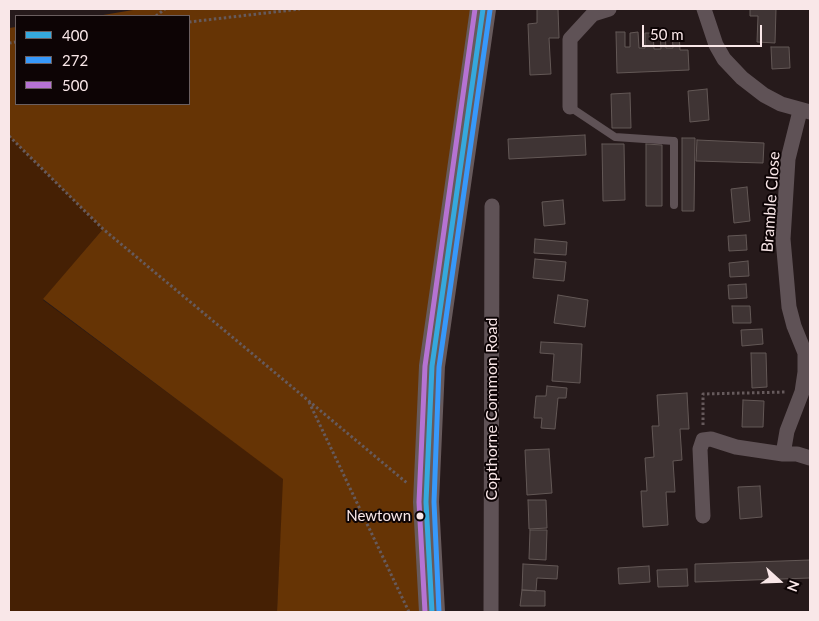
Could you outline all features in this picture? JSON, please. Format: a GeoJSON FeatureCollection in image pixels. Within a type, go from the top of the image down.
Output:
{"type":"FeatureCollection","features":[{"type":"Feature","properties":{"kind":"highway"},"geometry":{"type":"LineString","coordinates":[[432,612],[426,502],[432,366],[483,9]]}},
{"type":"Feature","properties":{"kind":"street"},"geometry":{"type":"LineString","coordinates":[[570,107],[570,39],[593,14],[609,9]]}},
{"type":"Feature","properties":{"kind":"street"},"geometry":{"type":"LineString","coordinates":[[704,9],[710,30],[724,59],[742,78],[764,95],[781,104],[805,112]]}},
{"type":"Feature","properties":{"kind":"street","name":"Bramble Close"},"geometry":{"type":"LineString","coordinates":[[783,454],[788,431],[802,392],[808,352],[794,326],[789,307],[783,239],[788,159],[805,112]]}},
{"type":"Feature","properties":{"kind":"street","name":"Copthorne Common Road"},"geometry":{"type":"LineString","coordinates":[[491,612],[492,206]]}},
{"type":"Feature","properties":{"kind":"street"},"geometry":{"type":"LineString","coordinates":[[703,516],[700,448],[703,440],[710,439],[736,447],[783,454],[797,454],[810,458]]}},
{"type":"Feature","properties":{"kind":"lane"},"geometry":{"type":"LineString","coordinates":[[570,107],[615,137],[674,141],[674,205]]}},
{"type":"Feature","properties":{"kind":"path"},"geometry":{"type":"LineString","coordinates":[[190,22],[300,9]]}},
{"type":"Feature","properties":{"kind":"path"},"geometry":{"type":"LineString","coordinates":[[9,136],[103,229],[410,485]]}},
{"type":"Feature","properties":{"kind":"path"},"geometry":{"type":"LineString","coordinates":[[703,440],[703,394],[802,392]]}},
{"type":"Feature","properties":{"kind":"path"},"geometry":{"type":"LineString","coordinates":[[308,400],[409,612]]}},
{"type":"Feature","properties":{"kind":"shaded area"},"geometry":{"type":"Polygon","coordinates":[[[139,9],[483,9],[432,366],[432,612],[277,612],[283,479],[43,299],[103,229],[9,136],[9,28],[15,27],[15,105],[190,105],[190,15],[103,15],[139,9]]]}},
{"type":"Feature","properties":{"kind":"shaded area"},"geometry":{"type":"Polygon","coordinates":[[[9,136],[103,229],[43,300],[284,479],[277,612],[9,612],[9,136]]]}},
{"type":"Feature","properties":{"kind":"building"},"geometry":{"type":"Polygon","coordinates":[[[537,9],[558,9],[559,38],[549,38],[551,74],[530,75],[528,24],[537,23],[537,9]]]}},
{"type":"Feature","properties":{"kind":"building"},"geometry":{"type":"Polygon","coordinates":[[[750,9],[776,9],[775,43],[757,42],[758,16],[750,16],[750,9]]]}},
{"type":"Feature","properties":{"kind":"building"},"geometry":{"type":"Polygon","coordinates":[[[616,32],[625,32],[625,47],[630,47],[630,33],[638,32],[639,48],[645,48],[645,33],[653,33],[654,49],[661,49],[660,33],[665,33],[666,48],[673,48],[672,32],[679,32],[680,50],[688,50],[689,70],[617,73],[616,32]]]}},
{"type":"Feature","properties":{"kind":"building"},"geometry":{"type":"Polygon","coordinates":[[[771,47],[789,47],[790,68],[772,69],[771,47]]]}},
{"type":"Feature","properties":{"kind":"building"},"geometry":{"type":"Polygon","coordinates":[[[707,89],[709,120],[690,122],[688,91],[707,89]]]}},
{"type":"Feature","properties":{"kind":"building"},"geometry":{"type":"Polygon","coordinates":[[[630,93],[631,128],[612,128],[611,94],[630,93]]]}},
{"type":"Feature","properties":{"kind":"building"},"geometry":{"type":"Polygon","coordinates":[[[585,135],[586,155],[509,159],[508,139],[585,135]]]}},
{"type":"Feature","properties":{"kind":"building"},"geometry":{"type":"Polygon","coordinates":[[[682,138],[695,138],[694,211],[682,211],[682,138]]]}},
{"type":"Feature","properties":{"kind":"building"},"geometry":{"type":"Polygon","coordinates":[[[697,140],[764,143],[763,163],[696,161],[697,140]]]}},
{"type":"Feature","properties":{"kind":"building"},"geometry":{"type":"Polygon","coordinates":[[[602,144],[624,144],[625,200],[603,201],[602,144]]]}},
{"type":"Feature","properties":{"kind":"building"},"geometry":{"type":"Polygon","coordinates":[[[646,144],[662,145],[662,206],[646,206],[646,144]]]}},
{"type":"Feature","properties":{"kind":"building"},"geometry":{"type":"Polygon","coordinates":[[[747,187],[750,221],[734,223],[731,189],[747,187]]]}},
{"type":"Feature","properties":{"kind":"building"},"geometry":{"type":"Polygon","coordinates":[[[563,200],[565,224],[544,226],[542,202],[563,200]]]}},
{"type":"Feature","properties":{"kind":"building"},"geometry":{"type":"Polygon","coordinates":[[[746,235],[747,250],[729,251],[728,236],[746,235]]]}},
{"type":"Feature","properties":{"kind":"building"},"geometry":{"type":"Polygon","coordinates":[[[535,239],[567,242],[566,255],[534,253],[535,239]]]}},
{"type":"Feature","properties":{"kind":"building"},"geometry":{"type":"Polygon","coordinates":[[[535,259],[566,262],[564,281],[533,278],[535,259]]]}},
{"type":"Feature","properties":{"kind":"building"},"geometry":{"type":"Polygon","coordinates":[[[748,261],[749,276],[730,277],[729,263],[748,261]]]}},
{"type":"Feature","properties":{"kind":"building"},"geometry":{"type":"Polygon","coordinates":[[[746,284],[747,298],[729,299],[728,285],[746,284]]]}},
{"type":"Feature","properties":{"kind":"building"},"geometry":{"type":"Polygon","coordinates":[[[558,295],[588,300],[585,327],[554,323],[558,295]]]}},
{"type":"Feature","properties":{"kind":"building"},"geometry":{"type":"Polygon","coordinates":[[[732,306],[750,306],[751,323],[733,323],[732,306]]]}},
{"type":"Feature","properties":{"kind":"building"},"geometry":{"type":"Polygon","coordinates":[[[762,329],[763,344],[742,346],[741,330],[762,329]]]}},
{"type":"Feature","properties":{"kind":"building"},"geometry":{"type":"Polygon","coordinates":[[[541,342],[582,344],[580,383],[552,381],[554,354],[540,353],[541,342]]]}},
{"type":"Feature","properties":{"kind":"building"},"geometry":{"type":"Polygon","coordinates":[[[751,353],[766,353],[767,387],[752,388],[751,353]]]}},
{"type":"Feature","properties":{"kind":"building"},"geometry":{"type":"Polygon","coordinates":[[[547,386],[567,388],[566,398],[558,398],[555,429],[541,428],[542,418],[534,418],[536,396],[546,396],[547,386]]]}},
{"type":"Feature","properties":{"kind":"building"},"geometry":{"type":"Polygon","coordinates":[[[687,393],[689,429],[680,429],[682,460],[673,461],[675,492],[666,492],[668,525],[643,527],[641,491],[647,491],[645,458],[654,457],[652,426],[659,426],[657,395],[687,393]]]}},
{"type":"Feature","properties":{"kind":"building"},"geometry":{"type":"Polygon","coordinates":[[[743,400],[764,401],[763,427],[742,427],[743,400]]]}},
{"type":"Feature","properties":{"kind":"building"},"geometry":{"type":"Polygon","coordinates":[[[549,449],[552,493],[527,495],[525,450],[549,449]]]}},
{"type":"Feature","properties":{"kind":"building"},"geometry":{"type":"Polygon","coordinates":[[[760,486],[762,517],[740,519],[738,487],[760,486]]]}},
{"type":"Feature","properties":{"kind":"building"},"geometry":{"type":"Polygon","coordinates":[[[528,500],[546,500],[547,528],[529,529],[528,500]]]}},
{"type":"Feature","properties":{"kind":"building"},"geometry":{"type":"Polygon","coordinates":[[[530,530],[547,530],[546,560],[529,559],[530,530]]]}},
{"type":"Feature","properties":{"kind":"building"},"geometry":{"type":"Polygon","coordinates":[[[810,560],[810,578],[695,582],[695,564],[810,560]]]}},
{"type":"Feature","properties":{"kind":"building"},"geometry":{"type":"Polygon","coordinates":[[[523,564],[558,566],[557,579],[537,578],[536,591],[522,590],[523,564]]]}},
{"type":"Feature","properties":{"kind":"building"},"geometry":{"type":"Polygon","coordinates":[[[649,566],[650,582],[619,584],[618,568],[649,566]]]}},
{"type":"Feature","properties":{"kind":"building"},"geometry":{"type":"Polygon","coordinates":[[[687,569],[688,586],[658,587],[657,570],[687,569]]]}},
{"type":"Feature","properties":{"kind":"building"},"geometry":{"type":"Polygon","coordinates":[[[522,590],[545,591],[545,606],[520,606],[522,590]]]}},
{"type":"Feature","properties":{"kind":"transit line","name":"500"},"geometry":{"type":"LineString","coordinates":[[425,612],[419,502],[425,366],[475,9]]}},
{"type":"Feature","properties":{"kind":"transit line","name":"400"},"geometry":{"type":"LineString","coordinates":[[432,612],[426,502],[432,366],[483,9]]}},
{"type":"Feature","properties":{"kind":"transit line","name":"272"},"geometry":{"type":"LineString","coordinates":[[439,612],[434,502],[439,367],[490,10]]}},
{"type":"Feature","properties":{"kind":"place","name":"Newtown"},"geometry":{"type":"Point","coordinates":[420,516]}}]}
